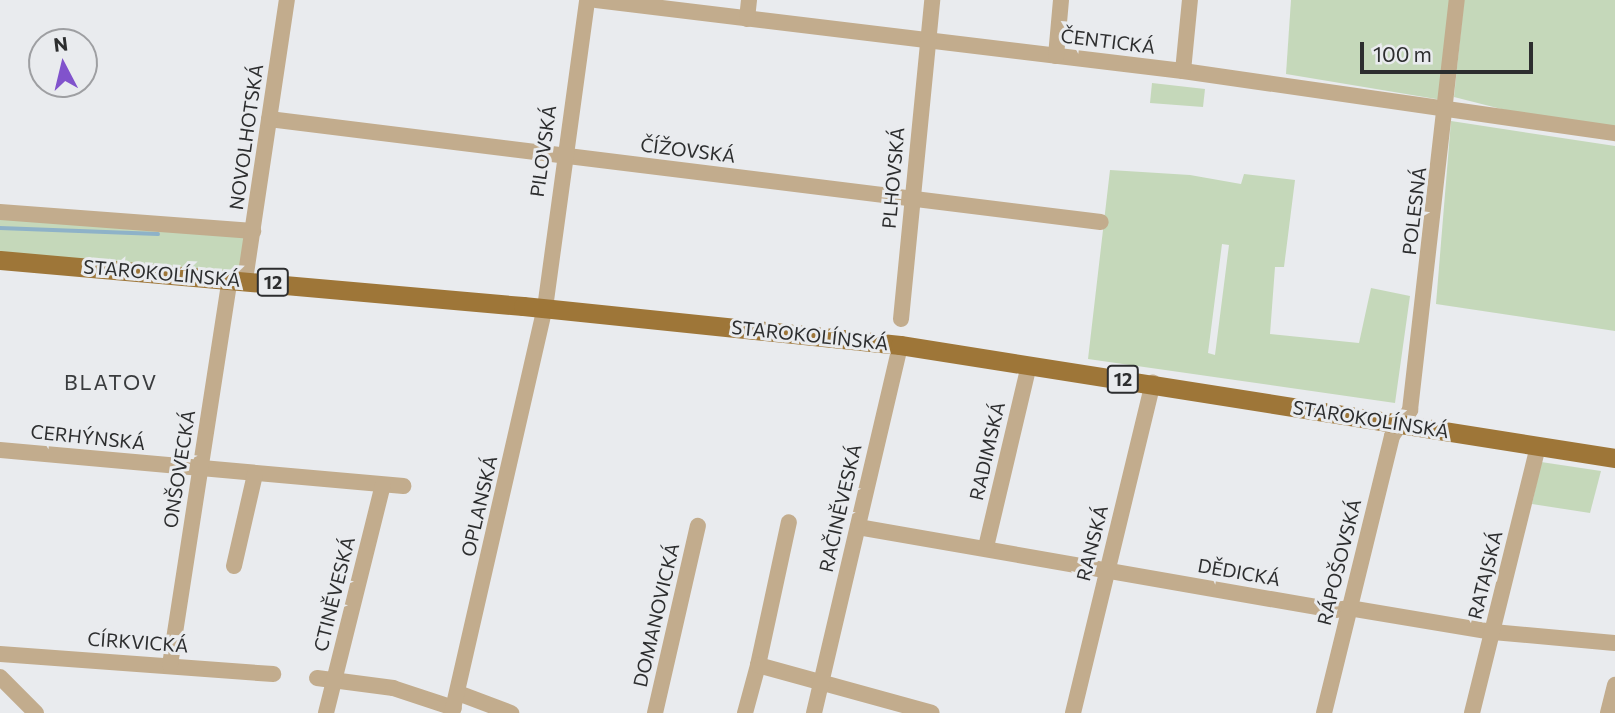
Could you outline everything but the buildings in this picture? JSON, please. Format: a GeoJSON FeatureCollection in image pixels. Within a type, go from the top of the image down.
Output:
{"type":"FeatureCollection","features":[{"type":"Feature","properties":{"kind":"main road","name":"STAROKOLÍNSKÁ"},"geometry":{"type":"LineString","coordinates":[[0,260],[545,308],[900,345],[1615,458]]}},
{"type":"Feature","properties":{"kind":"street","name":"NOVOLHOTSKÁ"},"geometry":{"type":"LineString","coordinates":[[237,279],[253,231],[287,0]]}},
{"type":"Feature","properties":{"kind":"street","name":"PILOVSKÁ"},"geometry":{"type":"LineString","coordinates":[[545,308],[563,156],[587,0]]}},
{"type":"Feature","properties":{"kind":"street","name":"ČENTICKÁ"},"geometry":{"type":"LineString","coordinates":[[596,0],[1183,71],[1615,133]]}},
{"type":"Feature","properties":{"kind":"street"},"geometry":{"type":"LineString","coordinates":[[747,19],[749,0]]}},
{"type":"Feature","properties":{"kind":"street","name":"PLHOVSKÁ"},"geometry":{"type":"LineString","coordinates":[[901,319],[932,0]]}},
{"type":"Feature","properties":{"kind":"street"},"geometry":{"type":"LineString","coordinates":[[1056,56],[1061,0]]}},
{"type":"Feature","properties":{"kind":"street"},"geometry":{"type":"LineString","coordinates":[[1183,71],[1190,0]]}},
{"type":"Feature","properties":{"kind":"street","name":"POLESNÁ"},"geometry":{"type":"LineString","coordinates":[[1400,424],[1410,410],[1447,108],[1457,0]]}},
{"type":"Feature","properties":{"kind":"street","name":"ČÍŽOVSKÁ"},"geometry":{"type":"LineString","coordinates":[[269,120],[1101,222]]}},
{"type":"Feature","properties":{"kind":"street"},"geometry":{"type":"LineString","coordinates":[[0,212],[253,231]]}},
{"type":"Feature","properties":{"kind":"street","name":"ONŠOVECKÁ"},"geometry":{"type":"LineString","coordinates":[[170,665],[201,469],[237,279]]}},
{"type":"Feature","properties":{"kind":"street","name":"OPLANSKÁ"},"geometry":{"type":"LineString","coordinates":[[455,705],[545,308]]}},
{"type":"Feature","properties":{"kind":"street","name":"RAČINĚVESKÁ"},"geometry":{"type":"LineString","coordinates":[[814,713],[900,345]]}},
{"type":"Feature","properties":{"kind":"street","name":"RADIMSKÁ"},"geometry":{"type":"LineString","coordinates":[[986,547],[1029,365]]}},
{"type":"Feature","properties":{"kind":"street","name":"RANSKÁ"},"geometry":{"type":"LineString","coordinates":[[1073,713],[1153,383]]}},
{"type":"Feature","properties":{"kind":"street","name":"RÁPOŠOVSKÁ"},"geometry":{"type":"LineString","coordinates":[[1327,712],[1349,608],[1392,436],[1400,424]]}},
{"type":"Feature","properties":{"kind":"street","name":"RATAJSKÁ"},"geometry":{"type":"LineString","coordinates":[[1472,713],[1538,447]]}},
{"type":"Feature","properties":{"kind":"street","name":"CERHÝNSKÁ"},"geometry":{"type":"LineString","coordinates":[[0,450],[403,486]]}},
{"type":"Feature","properties":{"kind":"street"},"geometry":{"type":"LineString","coordinates":[[234,566],[256,474]]}},
{"type":"Feature","properties":{"kind":"street","name":"CTINĚVESKÁ"},"geometry":{"type":"LineString","coordinates":[[326,713],[383,485]]}},
{"type":"Feature","properties":{"kind":"street"},"geometry":{"type":"LineString","coordinates":[[746,713],[789,522]]}},
{"type":"Feature","properties":{"kind":"street","name":"DOMANOVICKÁ"},"geometry":{"type":"LineString","coordinates":[[655,713],[698,526]]}},
{"type":"Feature","properties":{"kind":"street","name":"DĚDICKÁ"},"geometry":{"type":"LineString","coordinates":[[858,527],[986,547],[1335,610],[1349,608],[1493,632],[1615,643]]}},
{"type":"Feature","properties":{"kind":"street","name":"CÍRKVICKÁ"},"geometry":{"type":"LineString","coordinates":[[0,654],[273,674]]}},
{"type":"Feature","properties":{"kind":"street"},"geometry":{"type":"LineString","coordinates":[[758,665],[932,713]]}},
{"type":"Feature","properties":{"kind":"street"},"geometry":{"type":"LineString","coordinates":[[0,677],[36,713]]}},
{"type":"Feature","properties":{"kind":"street"},"geometry":{"type":"LineString","coordinates":[[317,678],[393,688],[455,705],[511,713]]}},
{"type":"Feature","properties":{"kind":"street"},"geometry":{"type":"LineString","coordinates":[[1608,713],[1615,685]]}},
{"type":"Feature","properties":{"kind":"green space"},"geometry":{"type":"Polygon","coordinates":[[[1291,0],[1450,0],[1442,100],[1286,74],[1291,0]]]}},
{"type":"Feature","properties":{"kind":"green space"},"geometry":{"type":"Polygon","coordinates":[[[1464,0],[1615,0],[1615,129],[1537,118],[1454,97],[1464,0]]]}},
{"type":"Feature","properties":{"kind":"green space"},"geometry":{"type":"Polygon","coordinates":[[[1152,83],[1205,89],[1203,107],[1150,103],[1152,83]]]}},
{"type":"Feature","properties":{"kind":"green space"},"geometry":{"type":"Polygon","coordinates":[[[1451,121],[1615,146],[1615,331],[1436,304],[1451,121]]]}},
{"type":"Feature","properties":{"kind":"green space"},"geometry":{"type":"Polygon","coordinates":[[[1110,170],[1190,175],[1241,184],[1244,174],[1295,180],[1284,267],[1275,267],[1270,334],[1359,343],[1371,288],[1410,296],[1395,403],[1088,359],[1110,170]],[[1222,244],[1208,353],[1215,355],[1229,245],[1222,244]]]}},
{"type":"Feature","properties":{"kind":"green space"},"geometry":{"type":"Polygon","coordinates":[[[0,213],[253,231],[245,280],[0,259],[0,213]]]}},
{"type":"Feature","properties":{"kind":"green space"},"geometry":{"type":"Polygon","coordinates":[[[1541,462],[1601,471],[1590,513],[1532,504],[1541,462]]]}},
{"type":"Feature","properties":{"kind":"waterway"},"geometry":{"type":"LineString","coordinates":[[0,228],[158,234]]}},
{"type":"Feature","properties":{"kind":"district","name":"BLATOV"},"geometry":{"type":"Point","coordinates":[111,382]}}]}
